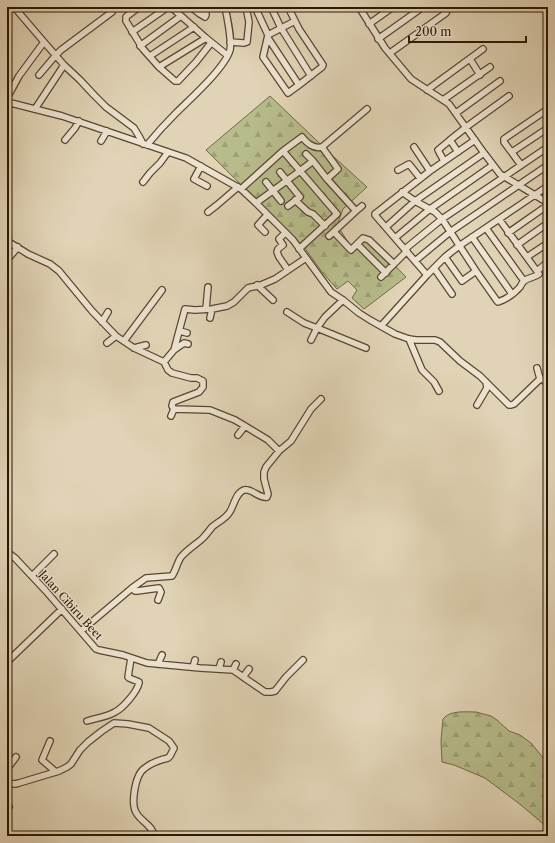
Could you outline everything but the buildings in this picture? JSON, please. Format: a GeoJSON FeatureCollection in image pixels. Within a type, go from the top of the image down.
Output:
{"type":"FeatureCollection","features":[{"type":"Feature","properties":{"kind":"street"},"geometry":{"type":"LineString","coordinates":[[14,7],[64,65],[106,107],[134,128],[145,144]]}},
{"type":"Feature","properties":{"kind":"street"},"geometry":{"type":"LineString","coordinates":[[138,7],[126,17],[126,20],[140,46],[159,67],[175,81],[178,81],[196,62],[208,41]]}},
{"type":"Feature","properties":{"kind":"street"},"geometry":{"type":"LineString","coordinates":[[132,32],[168,7]]}},
{"type":"Feature","properties":{"kind":"street"},"geometry":{"type":"LineString","coordinates":[[172,7],[208,41],[228,55]]}},
{"type":"Feature","properties":{"kind":"street"},"geometry":{"type":"LineString","coordinates":[[191,7],[205,17],[204,7]]}},
{"type":"Feature","properties":{"kind":"street"},"geometry":{"type":"LineString","coordinates":[[145,144],[209,79],[228,55],[230,51],[230,42],[225,7]]}},
{"type":"Feature","properties":{"kind":"street"},"geometry":{"type":"LineString","coordinates":[[230,42],[246,43],[248,40],[249,22],[246,7]]}},
{"type":"Feature","properties":{"kind":"street"},"geometry":{"type":"LineString","coordinates":[[255,7],[268,36],[299,85]]}},
{"type":"Feature","properties":{"kind":"street"},"geometry":{"type":"LineString","coordinates":[[271,7],[281,28],[311,76]]}},
{"type":"Feature","properties":{"kind":"street"},"geometry":{"type":"LineString","coordinates":[[288,7],[295,21],[323,65],[288,93],[263,57],[268,36],[295,21]]}},
{"type":"Feature","properties":{"kind":"street"},"geometry":{"type":"LineString","coordinates":[[368,24],[393,7]]}},
{"type":"Feature","properties":{"kind":"street"},"geometry":{"type":"LineString","coordinates":[[378,39],[423,7]]}},
{"type":"Feature","properties":{"kind":"street"},"geometry":{"type":"LineString","coordinates":[[361,8],[368,24],[385,48],[411,79],[449,104],[500,174],[536,195],[548,204],[508,233]]}},
{"type":"Feature","properties":{"kind":"street"},"geometry":{"type":"LineString","coordinates":[[39,75],[56,55],[112,12]]}},
{"type":"Feature","properties":{"kind":"street"},"geometry":{"type":"LineString","coordinates":[[390,53],[446,13]]}},
{"type":"Feature","properties":{"kind":"street"},"geometry":{"type":"LineString","coordinates":[[140,46],[181,16]]}},
{"type":"Feature","properties":{"kind":"street"},"geometry":{"type":"LineString","coordinates":[[150,56],[194,28]]}},
{"type":"Feature","properties":{"kind":"street"},"geometry":{"type":"LineString","coordinates":[[159,67],[208,41]]}},
{"type":"Feature","properties":{"kind":"street"},"geometry":{"type":"LineString","coordinates":[[7,98],[20,76],[44,42]]}},
{"type":"Feature","properties":{"kind":"street"},"geometry":{"type":"LineString","coordinates":[[427,90],[484,49]]}},
{"type":"Feature","properties":{"kind":"street"},"geometry":{"type":"LineString","coordinates":[[470,59],[480,75]]}},
{"type":"Feature","properties":{"kind":"street"},"geometry":{"type":"LineString","coordinates":[[35,109],[64,65]]}},
{"type":"Feature","properties":{"kind":"street"},"geometry":{"type":"LineString","coordinates":[[443,100],[490,67]]}},
{"type":"Feature","properties":{"kind":"street"},"geometry":{"type":"LineString","coordinates":[[456,113],[500,81]]}},
{"type":"Feature","properties":{"kind":"street"},"geometry":{"type":"LineString","coordinates":[[444,161],[438,150],[466,127],[509,96]]}},
{"type":"Feature","properties":{"kind":"street"},"geometry":{"type":"LineString","coordinates":[[7,102],[50,112],[79,121],[186,158],[239,188],[285,233],[299,249],[331,292],[359,313],[395,334],[409,339],[438,341],[460,361],[480,376],[509,405],[516,403],[540,379]]}},
{"type":"Feature","properties":{"kind":"street"},"geometry":{"type":"LineString","coordinates":[[208,212],[302,137],[306,143],[317,148],[322,148],[367,109]]}},
{"type":"Feature","properties":{"kind":"street"},"geometry":{"type":"LineString","coordinates":[[520,165],[504,142],[504,139],[548,109]]}},
{"type":"Feature","properties":{"kind":"street"},"geometry":{"type":"LineString","coordinates":[[65,140],[79,121]]}},
{"type":"Feature","properties":{"kind":"street"},"geometry":{"type":"LineString","coordinates":[[512,152],[548,128]]}},
{"type":"Feature","properties":{"kind":"street"},"geometry":{"type":"LineString","coordinates":[[101,141],[107,131]]}},
{"type":"Feature","properties":{"kind":"street"},"geometry":{"type":"LineString","coordinates":[[450,140],[458,152]]}},
{"type":"Feature","properties":{"kind":"street"},"geometry":{"type":"LineString","coordinates":[[427,275],[375,216],[375,214],[420,178],[475,140]]}},
{"type":"Feature","properties":{"kind":"street"},"geometry":{"type":"LineString","coordinates":[[414,147],[430,171]]}},
{"type":"Feature","properties":{"kind":"street"},"geometry":{"type":"LineString","coordinates":[[381,278],[406,250],[442,219],[548,147]]}},
{"type":"Feature","properties":{"kind":"street"},"geometry":{"type":"LineString","coordinates":[[322,148],[338,169],[327,179]]}},
{"type":"Feature","properties":{"kind":"street"},"geometry":{"type":"LineString","coordinates":[[283,151],[337,214],[299,249]]}},
{"type":"Feature","properties":{"kind":"street"},"geometry":{"type":"LineString","coordinates":[[143,182],[168,152]]}},
{"type":"Feature","properties":{"kind":"street"},"geometry":{"type":"LineString","coordinates":[[386,227],[415,201],[484,153]]}},
{"type":"Feature","properties":{"kind":"street"},"geometry":{"type":"LineString","coordinates":[[306,154],[356,211]]}},
{"type":"Feature","properties":{"kind":"street"},"geometry":{"type":"LineString","coordinates":[[256,203],[313,161]]}},
{"type":"Feature","properties":{"kind":"street"},"geometry":{"type":"LineString","coordinates":[[398,170],[409,164],[420,178]]}},
{"type":"Feature","properties":{"kind":"street"},"geometry":{"type":"LineString","coordinates":[[395,238],[430,209],[493,165]]}},
{"type":"Feature","properties":{"kind":"street"},"geometry":{"type":"LineString","coordinates":[[415,261],[450,232],[548,165]]}},
{"type":"Feature","properties":{"kind":"street"},"geometry":{"type":"LineString","coordinates":[[201,166],[194,179],[207,186]]}},
{"type":"Feature","properties":{"kind":"street"},"geometry":{"type":"LineString","coordinates":[[280,172],[300,197],[288,206]]}},
{"type":"Feature","properties":{"kind":"street"},"geometry":{"type":"LineString","coordinates":[[266,182],[281,201]]}},
{"type":"Feature","properties":{"kind":"street"},"geometry":{"type":"LineString","coordinates":[[381,326],[445,257],[548,186]]}},
{"type":"Feature","properties":{"kind":"street"},"geometry":{"type":"LineString","coordinates":[[402,192],[435,212],[442,219],[497,302],[512,294],[530,278],[535,278],[538,275],[537,271],[499,219]]}},
{"type":"Feature","properties":{"kind":"street"},"geometry":{"type":"LineString","coordinates":[[295,200],[326,225],[351,250],[363,238],[369,240],[394,264]]}},
{"type":"Feature","properties":{"kind":"street"},"geometry":{"type":"LineString","coordinates":[[333,233],[362,206]]}},
{"type":"Feature","properties":{"kind":"street"},"geometry":{"type":"LineString","coordinates":[[265,232],[258,225],[267,215]]}},
{"type":"Feature","properties":{"kind":"street"},"geometry":{"type":"LineString","coordinates":[[518,244],[548,223]]}},
{"type":"Feature","properties":{"kind":"street"},"geometry":{"type":"LineString","coordinates":[[486,228],[524,282]]}},
{"type":"Feature","properties":{"kind":"street"},"geometry":{"type":"LineString","coordinates":[[285,233],[279,239],[283,244],[277,252],[288,270]]}},
{"type":"Feature","properties":{"kind":"street"},"geometry":{"type":"LineString","coordinates":[[472,237],[512,294]]}},
{"type":"Feature","properties":{"kind":"street"},"geometry":{"type":"LineString","coordinates":[[7,241],[28,254],[50,264],[59,271],[92,311],[116,336],[134,348],[164,362],[168,370],[172,373],[201,380],[204,387],[199,392],[173,402],[172,406],[174,409],[171,416]]}},
{"type":"Feature","properties":{"kind":"street"},"geometry":{"type":"LineString","coordinates":[[527,258],[548,243]]}},
{"type":"Feature","properties":{"kind":"street"},"geometry":{"type":"LineString","coordinates":[[357,244],[386,273]]}},
{"type":"Feature","properties":{"kind":"street"},"geometry":{"type":"LineString","coordinates":[[7,260],[18,247]]}},
{"type":"Feature","properties":{"kind":"street"},"geometry":{"type":"LineString","coordinates":[[445,257],[462,281],[476,271]]}},
{"type":"Feature","properties":{"kind":"street"},"geometry":{"type":"LineString","coordinates":[[174,350],[185,309],[209,309],[227,306],[234,302],[248,288],[275,279],[306,258]]}},
{"type":"Feature","properties":{"kind":"street"},"geometry":{"type":"LineString","coordinates":[[537,271],[548,262]]}},
{"type":"Feature","properties":{"kind":"street"},"geometry":{"type":"LineString","coordinates":[[434,268],[452,294]]}},
{"type":"Feature","properties":{"kind":"street"},"geometry":{"type":"LineString","coordinates":[[257,285],[273,300]]}},
{"type":"Feature","properties":{"kind":"street"},"geometry":{"type":"LineString","coordinates":[[208,287],[210,318]]}},
{"type":"Feature","properties":{"kind":"street"},"geometry":{"type":"LineString","coordinates":[[124,341],[162,290]]}},
{"type":"Feature","properties":{"kind":"street"},"geometry":{"type":"LineString","coordinates":[[311,340],[325,317],[343,300]]}},
{"type":"Feature","properties":{"kind":"street"},"geometry":{"type":"LineString","coordinates":[[102,322],[108,312]]}},
{"type":"Feature","properties":{"kind":"street"},"geometry":{"type":"LineString","coordinates":[[287,312],[304,323],[366,348]]}},
{"type":"Feature","properties":{"kind":"street"},"geometry":{"type":"LineString","coordinates":[[180,332],[187,333]]}},
{"type":"Feature","properties":{"kind":"street"},"geometry":{"type":"LineString","coordinates":[[107,343],[116,336]]}},
{"type":"Feature","properties":{"kind":"street"},"geometry":{"type":"LineString","coordinates":[[409,339],[422,370],[434,382],[439,391]]}},
{"type":"Feature","properties":{"kind":"street"},"geometry":{"type":"LineString","coordinates":[[164,362],[174,350],[184,343],[188,344]]}},
{"type":"Feature","properties":{"kind":"street"},"geometry":{"type":"LineString","coordinates":[[134,348],[146,345]]}},
{"type":"Feature","properties":{"kind":"street"},"geometry":{"type":"LineString","coordinates":[[537,368],[540,379],[548,384]]}},
{"type":"Feature","properties":{"kind":"street"},"geometry":{"type":"LineString","coordinates":[[477,405],[487,388],[486,382]]}},
{"type":"Feature","properties":{"kind":"street"},"geometry":{"type":"LineString","coordinates":[[81,631],[146,578],[172,576],[181,557],[202,539],[212,527],[229,515],[242,491],[248,490],[264,498],[267,497],[268,494],[264,479],[266,467],[279,451],[291,441],[311,409],[321,399]]}},
{"type":"Feature","properties":{"kind":"street"},"geometry":{"type":"LineString","coordinates":[[174,409],[210,410],[235,420],[268,440],[279,451]]}},
{"type":"Feature","properties":{"kind":"street"},"geometry":{"type":"LineString","coordinates":[[238,435],[245,426]]}},
{"type":"Feature","properties":{"kind":"street","name":"Jalan Cibiru Beet"},"geometry":{"type":"LineString","coordinates":[[7,552],[15,558],[32,576],[98,650],[117,653],[131,658],[158,664],[233,670]]}},
{"type":"Feature","properties":{"kind":"street"},"geometry":{"type":"LineString","coordinates":[[32,576],[54,554]]}},
{"type":"Feature","properties":{"kind":"street"},"geometry":{"type":"LineString","coordinates":[[132,588],[137,591],[159,588],[161,592],[158,600]]}},
{"type":"Feature","properties":{"kind":"street"},"geometry":{"type":"LineString","coordinates":[[7,662],[62,609]]}},
{"type":"Feature","properties":{"kind":"street"},"geometry":{"type":"LineString","coordinates":[[158,664],[162,655]]}},
{"type":"Feature","properties":{"kind":"street"},"geometry":{"type":"LineString","coordinates":[[87,721],[113,714],[135,692],[139,682],[128,678],[131,658]]}},
{"type":"Feature","properties":{"kind":"street"},"geometry":{"type":"LineString","coordinates":[[193,667],[195,660]]}},
{"type":"Feature","properties":{"kind":"street"},"geometry":{"type":"LineString","coordinates":[[236,664],[233,670],[265,692],[271,692],[275,691],[286,677],[303,660]]}},
{"type":"Feature","properties":{"kind":"street"},"geometry":{"type":"LineString","coordinates":[[220,669],[221,662]]}},
{"type":"Feature","properties":{"kind":"street"},"geometry":{"type":"LineString","coordinates":[[243,677],[249,668]]}},
{"type":"Feature","properties":{"kind":"street"},"geometry":{"type":"LineString","coordinates":[[7,783],[19,783],[56,772],[67,767],[88,742],[114,723],[118,716],[117,711]]}},
{"type":"Feature","properties":{"kind":"street"},"geometry":{"type":"LineString","coordinates":[[114,723],[149,728],[169,741],[174,748],[168,758],[143,768],[136,783],[133,799],[136,813],[150,827],[154,836]]}},
{"type":"Feature","properties":{"kind":"street"},"geometry":{"type":"LineString","coordinates":[[50,741],[42,760],[56,772]]}},
{"type":"Feature","properties":{"kind":"street"},"geometry":{"type":"LineString","coordinates":[[7,769],[16,757]]}},
{"type":"Feature","properties":{"kind":"green space"},"geometry":{"type":"Polygon","coordinates":[[[270,96],[367,187],[343,209],[337,225],[352,248],[367,237],[406,277],[364,309],[352,298],[357,290],[348,281],[337,289],[322,272],[304,247],[206,150],[270,96]]]}},
{"type":"Feature","properties":{"kind":"green space"},"geometry":{"type":"Polygon","coordinates":[[[476,712],[491,716],[509,731],[520,735],[531,743],[545,760],[548,759],[548,828],[521,805],[485,778],[454,765],[442,762],[441,741],[443,719],[454,713],[476,712]]]}}]}
